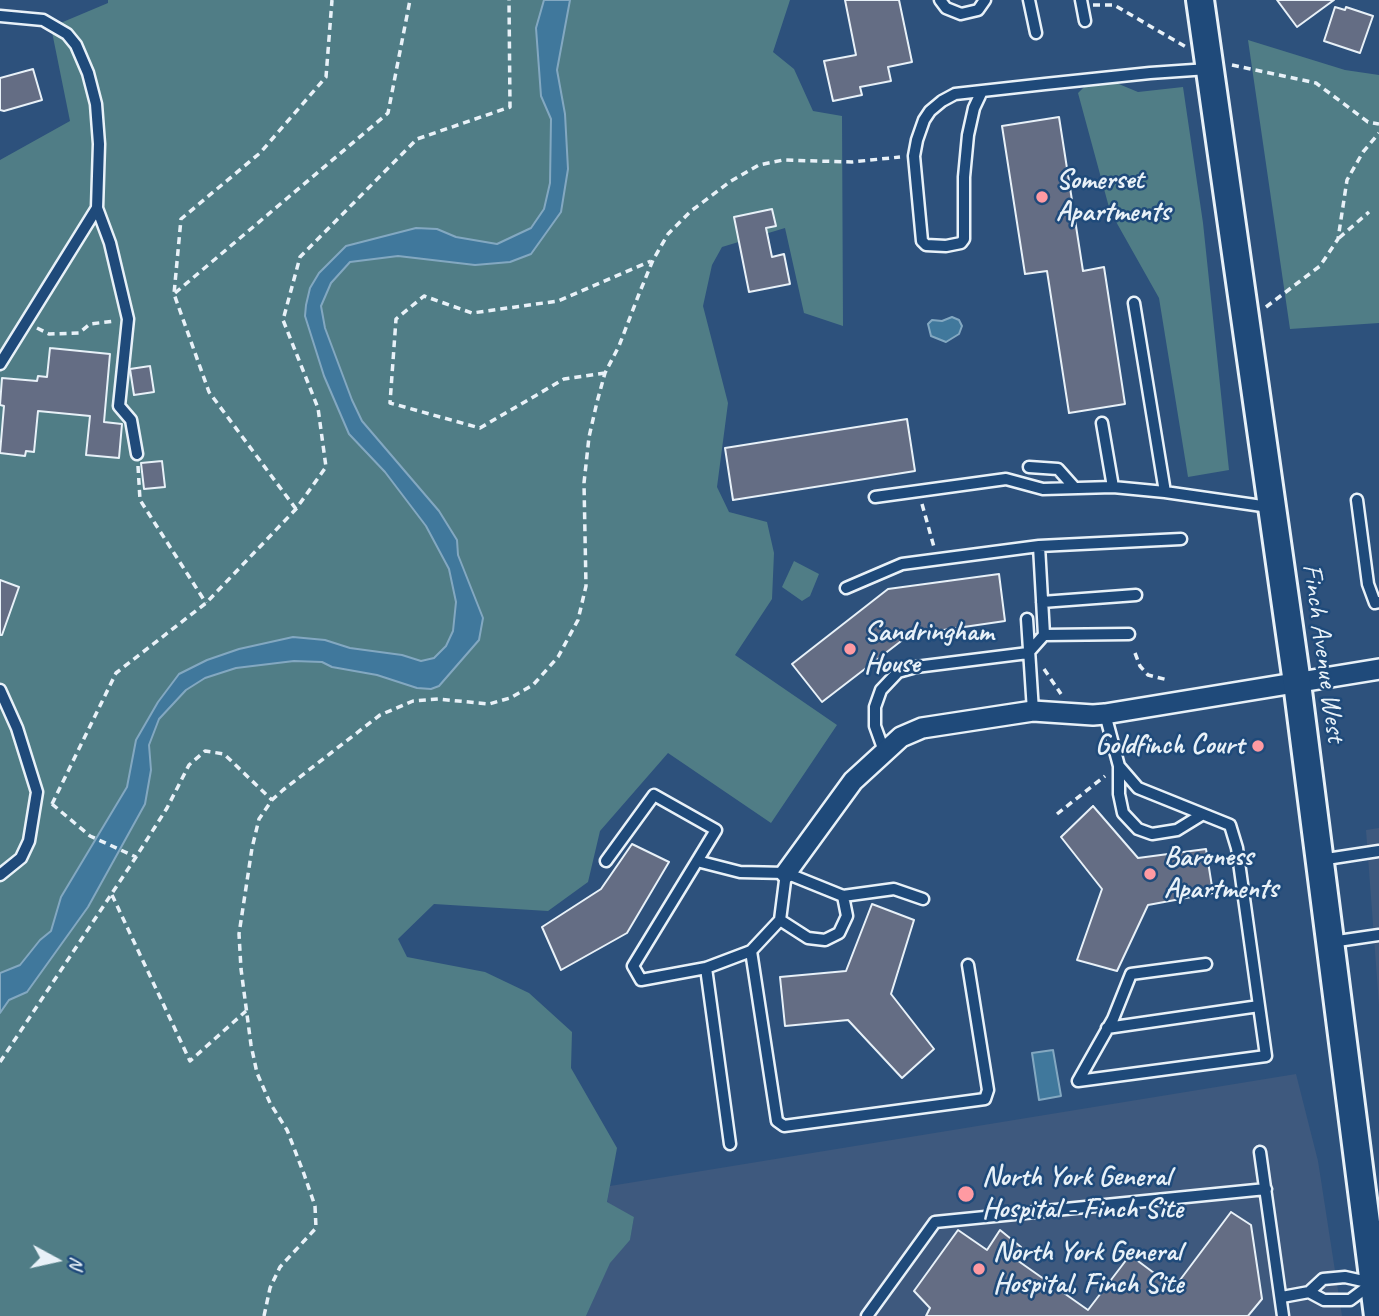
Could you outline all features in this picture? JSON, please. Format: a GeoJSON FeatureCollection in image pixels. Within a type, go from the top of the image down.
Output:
{"type":"FeatureCollection","features":[{"type":"Feature","properties":{"kind":"main road","name":"Finch Avenue West"},"geometry":{"type":"LineString","coordinates":[[1200,0],[1297,683],[1376,1282],[1378,1316]]}},
{"type":"Feature","properties":{"kind":"street"},"geometry":{"type":"LineString","coordinates":[[786,873],[853,781],[901,737],[922,728],[1033,711],[1105,714],[1379,669]]}},
{"type":"Feature","properties":{"kind":"lane"},"geometry":{"type":"LineString","coordinates":[[940,0],[946,8],[961,14],[978,10],[985,0]]}},
{"type":"Feature","properties":{"kind":"lane"},"geometry":{"type":"LineString","coordinates":[[1029,0],[1036,33]]}},
{"type":"Feature","properties":{"kind":"lane"},"geometry":{"type":"LineString","coordinates":[[1082,3],[1085,21]]}},
{"type":"Feature","properties":{"kind":"lane"},"geometry":{"type":"LineString","coordinates":[[0,16],[43,20],[67,34],[76,45],[88,73],[96,104],[99,144],[97,208],[110,243],[128,319],[118,406],[131,420],[137,454]]}},
{"type":"Feature","properties":{"kind":"lane"},"geometry":{"type":"LineString","coordinates":[[982,91],[974,108],[968,135],[963,201],[965,235],[961,243],[934,247],[926,245],[922,240],[914,156],[917,140],[930,111],[955,94],[982,91],[1150,73],[1208,64]]}},
{"type":"Feature","properties":{"kind":"lane"},"geometry":{"type":"LineString","coordinates":[[0,364],[97,208]]}},
{"type":"Feature","properties":{"kind":"lane"},"geometry":{"type":"LineString","coordinates":[[1134,303],[1165,492]]}},
{"type":"Feature","properties":{"kind":"lane"},"geometry":{"type":"LineString","coordinates":[[1102,423],[1113,487]]}},
{"type":"Feature","properties":{"kind":"lane"},"geometry":{"type":"LineString","coordinates":[[1029,467],[1058,469],[1074,487]]}},
{"type":"Feature","properties":{"kind":"lane"},"geometry":{"type":"LineString","coordinates":[[875,497],[1006,479],[1043,489],[1113,487],[1271,507]]}},
{"type":"Feature","properties":{"kind":"lane"},"geometry":{"type":"LineString","coordinates":[[1357,500],[1368,584],[1375,603],[1379,602]]}},
{"type":"Feature","properties":{"kind":"lane"},"geometry":{"type":"LineString","coordinates":[[846,588],[902,564],[1039,546],[1181,539]]}},
{"type":"Feature","properties":{"kind":"lane"},"geometry":{"type":"LineString","coordinates":[[884,751],[876,726],[875,707],[881,690],[898,672],[916,667],[1028,653],[1044,635],[1039,546]]}},
{"type":"Feature","properties":{"kind":"lane"},"geometry":{"type":"LineString","coordinates":[[1042,602],[1136,595]]}},
{"type":"Feature","properties":{"kind":"lane"},"geometry":{"type":"LineString","coordinates":[[1027,619],[1033,711]]}},
{"type":"Feature","properties":{"kind":"lane"},"geometry":{"type":"LineString","coordinates":[[1044,635],[1129,635]]}},
{"type":"Feature","properties":{"kind":"lane"},"geometry":{"type":"LineString","coordinates":[[0,690],[24,750],[37,792],[29,841],[21,858],[0,875]]}},
{"type":"Feature","properties":{"kind":"lane"},"geometry":{"type":"LineString","coordinates":[[1105,714],[1119,766],[1119,794],[1123,813],[1138,829],[1152,834],[1177,830],[1203,814]]}},
{"type":"Feature","properties":{"kind":"lane"},"geometry":{"type":"LineString","coordinates":[[1119,766],[1138,789],[1230,824],[1237,848],[1266,1056],[1078,1081],[1107,1028],[1131,974],[1206,964]]}},
{"type":"Feature","properties":{"kind":"lane"},"geometry":{"type":"LineString","coordinates":[[606,861],[654,795],[716,830],[633,966],[641,980],[706,968],[751,951],[780,920],[786,873]]}},
{"type":"Feature","properties":{"kind":"lane"},"geometry":{"type":"LineString","coordinates":[[1319,860],[1379,851]]}},
{"type":"Feature","properties":{"kind":"lane"},"geometry":{"type":"LineString","coordinates":[[697,861],[740,872],[786,873],[843,896],[894,889],[923,900]]}},
{"type":"Feature","properties":{"kind":"lane"},"geometry":{"type":"LineString","coordinates":[[780,920],[808,938],[825,940],[839,933],[847,916],[843,896]]}},
{"type":"Feature","properties":{"kind":"lane"},"geometry":{"type":"LineString","coordinates":[[1330,942],[1379,936]]}},
{"type":"Feature","properties":{"kind":"lane"},"geometry":{"type":"LineString","coordinates":[[751,951],[777,1121],[784,1126],[985,1099],[988,1090],[968,965]]}},
{"type":"Feature","properties":{"kind":"lane"},"geometry":{"type":"LineString","coordinates":[[706,968],[730,1144]]}},
{"type":"Feature","properties":{"kind":"lane"},"geometry":{"type":"LineString","coordinates":[[1107,1028],[1259,1006]]}},
{"type":"Feature","properties":{"kind":"lane"},"geometry":{"type":"LineString","coordinates":[[1260,1152],[1283,1316]]}},
{"type":"Feature","properties":{"kind":"lane"},"geometry":{"type":"LineString","coordinates":[[867,1316],[935,1222],[1266,1189]]}},
{"type":"Feature","properties":{"kind":"lane"},"geometry":{"type":"LineString","coordinates":[[1282,1297],[1309,1292],[1323,1279],[1345,1277],[1376,1282]]}},
{"type":"Feature","properties":{"kind":"lane"},"geometry":{"type":"LineString","coordinates":[[1309,1292],[1324,1300],[1350,1300],[1376,1282]]}},
{"type":"Feature","properties":{"kind":"path"},"geometry":{"type":"LineString","coordinates":[[296,509],[209,392],[174,294],[181,219],[260,153],[326,77],[332,0]]}},
{"type":"Feature","properties":{"kind":"path"},"geometry":{"type":"LineString","coordinates":[[174,294],[388,113],[410,0]]}},
{"type":"Feature","properties":{"kind":"path"},"geometry":{"type":"LineString","coordinates":[[52,804],[117,673],[206,603],[296,509],[326,467],[318,408],[283,320],[300,257],[417,139],[510,107],[509,0]]}},
{"type":"Feature","properties":{"kind":"path"},"geometry":{"type":"LineString","coordinates":[[1082,3],[1114,5],[1208,64],[1316,83],[1368,122],[1379,124]]}},
{"type":"Feature","properties":{"kind":"path"},"geometry":{"type":"LineString","coordinates":[[1338,239],[1347,180],[1363,152],[1379,133]]}},
{"type":"Feature","properties":{"kind":"path"},"geometry":{"type":"LineString","coordinates":[[264,1316],[270,1289],[280,1267],[316,1228],[315,1206],[287,1130],[270,1103],[257,1073],[246,1011],[239,934],[259,819],[272,800],[380,715],[413,701],[438,699],[489,704],[510,698],[533,685],[558,657],[578,620],[586,586],[584,483],[589,437],[606,373],[653,260],[668,234],[691,211],[731,181],[759,165],[783,160],[852,162],[914,156]]}},
{"type":"Feature","properties":{"kind":"path"},"geometry":{"type":"LineString","coordinates":[[1245,323],[1320,266],[1338,239],[1369,212]]}},
{"type":"Feature","properties":{"kind":"path"},"geometry":{"type":"LineString","coordinates":[[606,373],[564,379],[480,428],[390,403],[396,319],[424,296],[472,313],[558,301],[653,260]]}},
{"type":"Feature","properties":{"kind":"path"},"geometry":{"type":"LineString","coordinates":[[25,322],[49,334],[59,334],[79,333],[90,324],[128,319]]}},
{"type":"Feature","properties":{"kind":"path"},"geometry":{"type":"LineString","coordinates":[[137,454],[140,500],[206,603]]}},
{"type":"Feature","properties":{"kind":"path"},"geometry":{"type":"LineString","coordinates":[[918,491],[937,559]]}},
{"type":"Feature","properties":{"kind":"path"},"geometry":{"type":"LineString","coordinates":[[1135,653],[1140,666],[1149,675],[1168,680]]}},
{"type":"Feature","properties":{"kind":"path"},"geometry":{"type":"LineString","coordinates":[[1038,660],[1062,696]]}},
{"type":"Feature","properties":{"kind":"path"},"geometry":{"type":"LineString","coordinates":[[0,1062],[112,895],[167,808],[189,765],[205,751],[224,754],[272,800]]}},
{"type":"Feature","properties":{"kind":"path"},"geometry":{"type":"LineString","coordinates":[[1057,814],[1119,766]]}},
{"type":"Feature","properties":{"kind":"path"},"geometry":{"type":"LineString","coordinates":[[36,800],[52,804],[90,836],[136,857]]}},
{"type":"Feature","properties":{"kind":"path"},"geometry":{"type":"LineString","coordinates":[[112,895],[190,1061],[246,1011]]}},
{"type":"Feature","properties":{"kind":"shaded area"},"geometry":{"type":"Polygon","coordinates":[[[544,0],[570,0],[557,70],[565,114],[568,169],[561,212],[531,254],[510,262],[475,265],[398,256],[350,262],[331,283],[321,306],[325,328],[362,421],[439,511],[457,540],[458,555],[483,618],[479,640],[439,686],[431,689],[332,667],[322,662],[294,661],[236,668],[205,678],[186,690],[159,719],[149,745],[151,770],[145,804],[88,907],[27,992],[9,1000],[0,1013],[0,973],[20,965],[51,931],[61,897],[127,787],[136,740],[158,702],[179,674],[207,660],[239,649],[293,637],[325,640],[350,648],[402,655],[421,661],[434,658],[446,646],[453,631],[456,602],[449,569],[426,526],[385,472],[349,434],[324,376],[305,316],[306,305],[310,288],[319,273],[346,246],[416,228],[437,229],[456,237],[497,244],[531,228],[544,209],[550,183],[551,119],[541,96],[536,28],[544,0]]]}},
{"type":"Feature","properties":{"kind":"shaded area"},"geometry":{"type":"Polygon","coordinates":[[[952,317],[959,320],[962,326],[959,334],[946,342],[931,336],[928,324],[932,320],[942,321],[952,317]]]}},
{"type":"Feature","properties":{"kind":"shaded area"},"geometry":{"type":"Polygon","coordinates":[[[1379,828],[1379,1005],[1366,830],[1379,828]]]}},
{"type":"Feature","properties":{"kind":"shaded area"},"geometry":{"type":"Polygon","coordinates":[[[1053,1050],[1061,1096],[1039,1100],[1032,1053],[1053,1050]]]}},
{"type":"Feature","properties":{"kind":"shaded area","name":"North York General Hospital - Finch Site"},"geometry":{"type":"Polygon","coordinates":[[[1296,1074],[1318,1161],[1342,1316],[586,1316],[610,1262],[630,1240],[634,1217],[607,1203],[610,1186],[1296,1074]]]}},
{"type":"Feature","properties":{"kind":"green space"},"geometry":{"type":"Polygon","coordinates":[[[108,0],[790,0],[773,52],[794,69],[813,111],[842,116],[843,326],[804,313],[785,228],[722,247],[712,265],[703,306],[728,403],[717,487],[729,512],[767,522],[774,553],[772,599],[735,655],[837,725],[771,823],[668,753],[600,831],[588,882],[548,911],[434,904],[398,939],[407,957],[485,972],[529,993],[572,1032],[571,1068],[617,1148],[607,1202],[634,1217],[630,1240],[610,1263],[586,1316],[0,1316],[0,160],[70,121],[51,27],[108,3],[108,0]]]}},
{"type":"Feature","properties":{"kind":"green space"},"geometry":{"type":"Polygon","coordinates":[[[1248,40],[1345,70],[1379,75],[1379,323],[1290,329],[1248,40]]]}},
{"type":"Feature","properties":{"kind":"green space"},"geometry":{"type":"Polygon","coordinates":[[[1089,82],[1114,82],[1138,92],[1183,87],[1203,223],[1229,470],[1188,477],[1159,298],[1110,211],[1078,93],[1089,82]]]}},
{"type":"Feature","properties":{"kind":"green space"},"geometry":{"type":"Polygon","coordinates":[[[794,561],[819,574],[810,596],[802,601],[782,587],[794,561]]]}},
{"type":"Feature","properties":{"kind":"building"},"geometry":{"type":"Polygon","coordinates":[[[845,0],[899,0],[912,62],[888,67],[891,81],[860,87],[862,95],[833,101],[824,61],[856,55],[845,0]]]}},
{"type":"Feature","properties":{"kind":"building"},"geometry":{"type":"Polygon","coordinates":[[[1277,0],[1334,0],[1297,27],[1277,0]]]}},
{"type":"Feature","properties":{"kind":"building"},"geometry":{"type":"Polygon","coordinates":[[[1335,7],[1345,10],[1346,7],[1373,16],[1360,53],[1324,41],[1335,7]]]}},
{"type":"Feature","properties":{"kind":"building"},"geometry":{"type":"Polygon","coordinates":[[[33,69],[42,100],[0,110],[0,78],[33,69]]]}},
{"type":"Feature","properties":{"kind":"building","name":"Somerset Apartments"},"geometry":{"type":"Polygon","coordinates":[[[1059,117],[1083,271],[1104,267],[1125,404],[1069,413],[1047,271],[1025,274],[1002,126],[1059,117]]]}},
{"type":"Feature","properties":{"kind":"building"},"geometry":{"type":"Polygon","coordinates":[[[772,209],[776,226],[766,228],[772,257],[784,254],[790,284],[749,292],[734,217],[772,209]]]}},
{"type":"Feature","properties":{"kind":"building"},"geometry":{"type":"Polygon","coordinates":[[[50,348],[110,354],[104,422],[122,424],[119,458],[86,455],[90,416],[38,411],[34,452],[26,451],[25,456],[0,453],[4,406],[0,405],[2,378],[37,381],[38,376],[47,377],[50,348]]]}},
{"type":"Feature","properties":{"kind":"building"},"geometry":{"type":"Polygon","coordinates":[[[150,366],[154,392],[134,395],[130,369],[150,366]]]}},
{"type":"Feature","properties":{"kind":"building"},"geometry":{"type":"Polygon","coordinates":[[[907,419],[915,471],[733,500],[725,448],[907,419]]]}},
{"type":"Feature","properties":{"kind":"building"},"geometry":{"type":"Polygon","coordinates":[[[162,461],[165,487],[144,489],[141,463],[162,461]]]}},
{"type":"Feature","properties":{"kind":"building","name":"Sandringham House"},"geometry":{"type":"Polygon","coordinates":[[[999,574],[1005,621],[909,635],[822,702],[792,664],[888,589],[999,574]]]}},
{"type":"Feature","properties":{"kind":"building"},"geometry":{"type":"Polygon","coordinates":[[[0,580],[19,587],[2,635],[0,635],[0,580]]]}},
{"type":"Feature","properties":{"kind":"building","name":"Baroness Apartments"},"geometry":{"type":"Polygon","coordinates":[[[1093,806],[1138,858],[1206,849],[1213,893],[1148,905],[1117,971],[1077,960],[1102,889],[1061,837],[1093,806]]]}},
{"type":"Feature","properties":{"kind":"building"},"geometry":{"type":"Polygon","coordinates":[[[632,844],[669,862],[627,933],[561,970],[542,927],[601,889],[632,844]]]}},
{"type":"Feature","properties":{"kind":"building"},"geometry":{"type":"Polygon","coordinates":[[[872,904],[914,920],[891,994],[934,1049],[902,1078],[848,1020],[785,1026],[780,977],[846,971],[872,904]]]}},
{"type":"Feature","properties":{"kind":"building","name":"North York General Hospital, Finch Site"},"geometry":{"type":"Polygon","coordinates":[[[1231,1212],[1251,1225],[1262,1299],[1248,1316],[926,1316],[930,1308],[914,1291],[958,1230],[987,1250],[1000,1230],[1021,1247],[1014,1258],[1088,1310],[1130,1255],[1174,1288],[1231,1212]]]}},
{"type":"Feature","properties":{"kind":"place","name":"Somerset Apartments"},"geometry":{"type":"Point","coordinates":[1042,197]}},
{"type":"Feature","properties":{"kind":"place","name":"Sandringham House"},"geometry":{"type":"Point","coordinates":[850,649]}},
{"type":"Feature","properties":{"kind":"place","name":"Goldfinch Court"},"geometry":{"type":"Point","coordinates":[1258,746]}},
{"type":"Feature","properties":{"kind":"place","name":"Baroness Apartments"},"geometry":{"type":"Point","coordinates":[1150,874]}},
{"type":"Feature","properties":{"kind":"place","name":"North York General Hospital - Finch Site"},"geometry":{"type":"Point","coordinates":[966,1194]}},
{"type":"Feature","properties":{"kind":"place","name":"North York General Hospital, Finch Site"},"geometry":{"type":"Point","coordinates":[979,1269]}}]}
